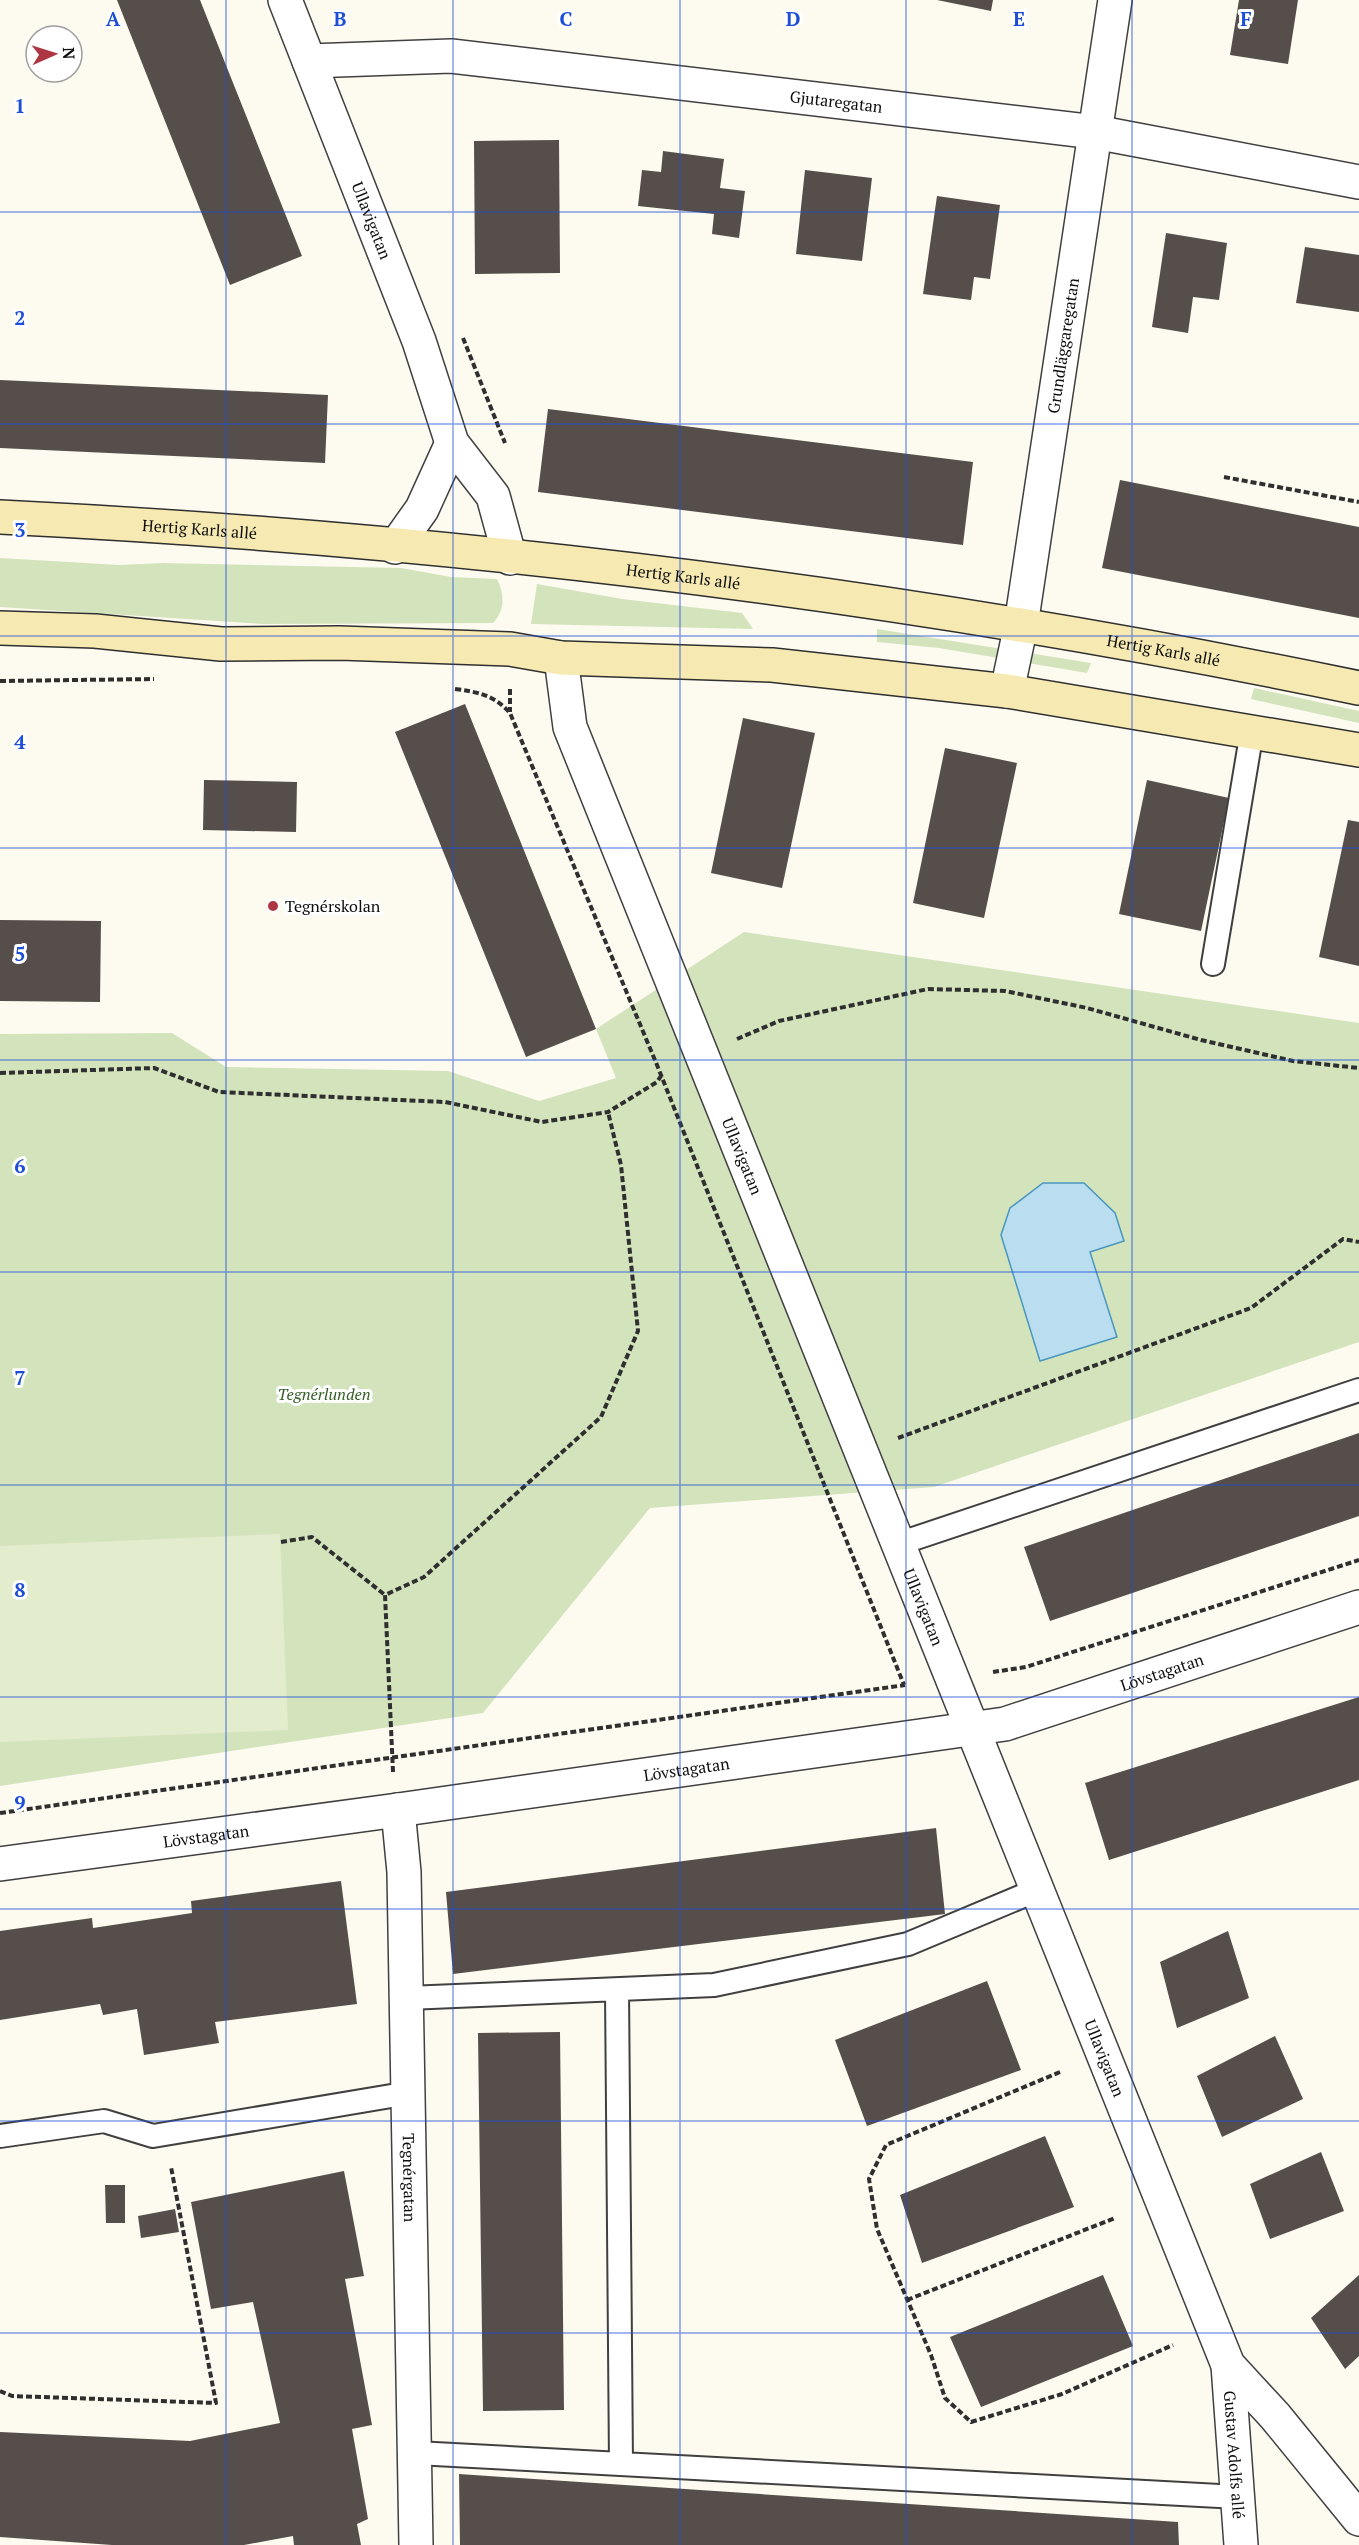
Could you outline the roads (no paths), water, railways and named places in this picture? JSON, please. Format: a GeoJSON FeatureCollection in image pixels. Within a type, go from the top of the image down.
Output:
{"type":"FeatureCollection","features":[{"type":"Feature","properties":{"kind":"main road","name":"Hertig Karls allé"},"geometry":{"type":"LineString","coordinates":[[0,517],[395,547],[510,558],[753,587],[1021,625],[1193,654],[1359,688]]}},
{"type":"Feature","properties":{"kind":"main road"},"geometry":{"type":"LineString","coordinates":[[0,628],[95,631],[221,644],[340,643],[510,649],[561,658],[772,665],[1007,691],[1359,750]]}},
{"type":"Feature","properties":{"kind":"street","name":"Ullavigatan"},"geometry":{"type":"LineString","coordinates":[[285,0],[419,341],[452,443],[493,496],[510,558]]}},
{"type":"Feature","properties":{"kind":"street","name":"Grundläggaregatan"},"geometry":{"type":"LineString","coordinates":[[1007,691],[1021,625],[1115,0]]}},
{"type":"Feature","properties":{"kind":"street","name":"Gjutaregatan"},"geometry":{"type":"LineString","coordinates":[[309,61],[451,56],[1095,132],[1359,182]]}},
{"type":"Feature","properties":{"kind":"street"},"geometry":{"type":"LineString","coordinates":[[395,547],[422,509],[452,443]]}},
{"type":"Feature","properties":{"kind":"street","name":"Ullavigatan"},"geometry":{"type":"LineString","coordinates":[[561,658],[570,727],[1228,2365],[1275,2416],[1359,2519]]}},
{"type":"Feature","properties":{"kind":"street","name":"Lövstagatan"},"geometry":{"type":"LineString","coordinates":[[0,1864],[1005,1724],[1359,1607]]}},
{"type":"Feature","properties":{"kind":"street","name":"Tegnérgatan"},"geometry":{"type":"LineString","coordinates":[[398,1810],[404,1872],[416,2545]]}},
{"type":"Feature","properties":{"kind":"street","name":"Gustav Adolfs allé"},"geometry":{"type":"LineString","coordinates":[[1228,2365],[1241,2545]]}},
{"type":"Feature","properties":{"kind":"lane"},"geometry":{"type":"LineString","coordinates":[[1213,964],[1252,732]]}},
{"type":"Feature","properties":{"kind":"lane"},"geometry":{"type":"LineString","coordinates":[[898,1544],[1359,1390]]}},
{"type":"Feature","properties":{"kind":"lane"},"geometry":{"type":"LineString","coordinates":[[406,1998],[714,1985],[908,1944],[1037,1890]]}},
{"type":"Feature","properties":{"kind":"lane"},"geometry":{"type":"LineString","coordinates":[[617,1990],[621,2464]]}},
{"type":"Feature","properties":{"kind":"lane"},"geometry":{"type":"LineString","coordinates":[[0,2136],[104,2121],[153,2136],[409,2093]]}},
{"type":"Feature","properties":{"kind":"lane"},"geometry":{"type":"LineString","coordinates":[[416,2453],[1238,2497]]}},
{"type":"Feature","properties":{"kind":"water"},"geometry":{"type":"Polygon","coordinates":[[[1043,1183],[1084,1183],[1115,1213],[1124,1241],[1090,1252],[1117,1337],[1040,1361],[1001,1235],[1010,1208],[1043,1183]]]}},
{"type":"Feature","properties":{"kind":"place","name":"Tegnérskolan"},"geometry":{"type":"Point","coordinates":[273,906]}},
{"type":"Feature","properties":{"kind":"park label","name":"Tegnérlunden"},"geometry":{"type":"Point","coordinates":[324,1394]}}]}
